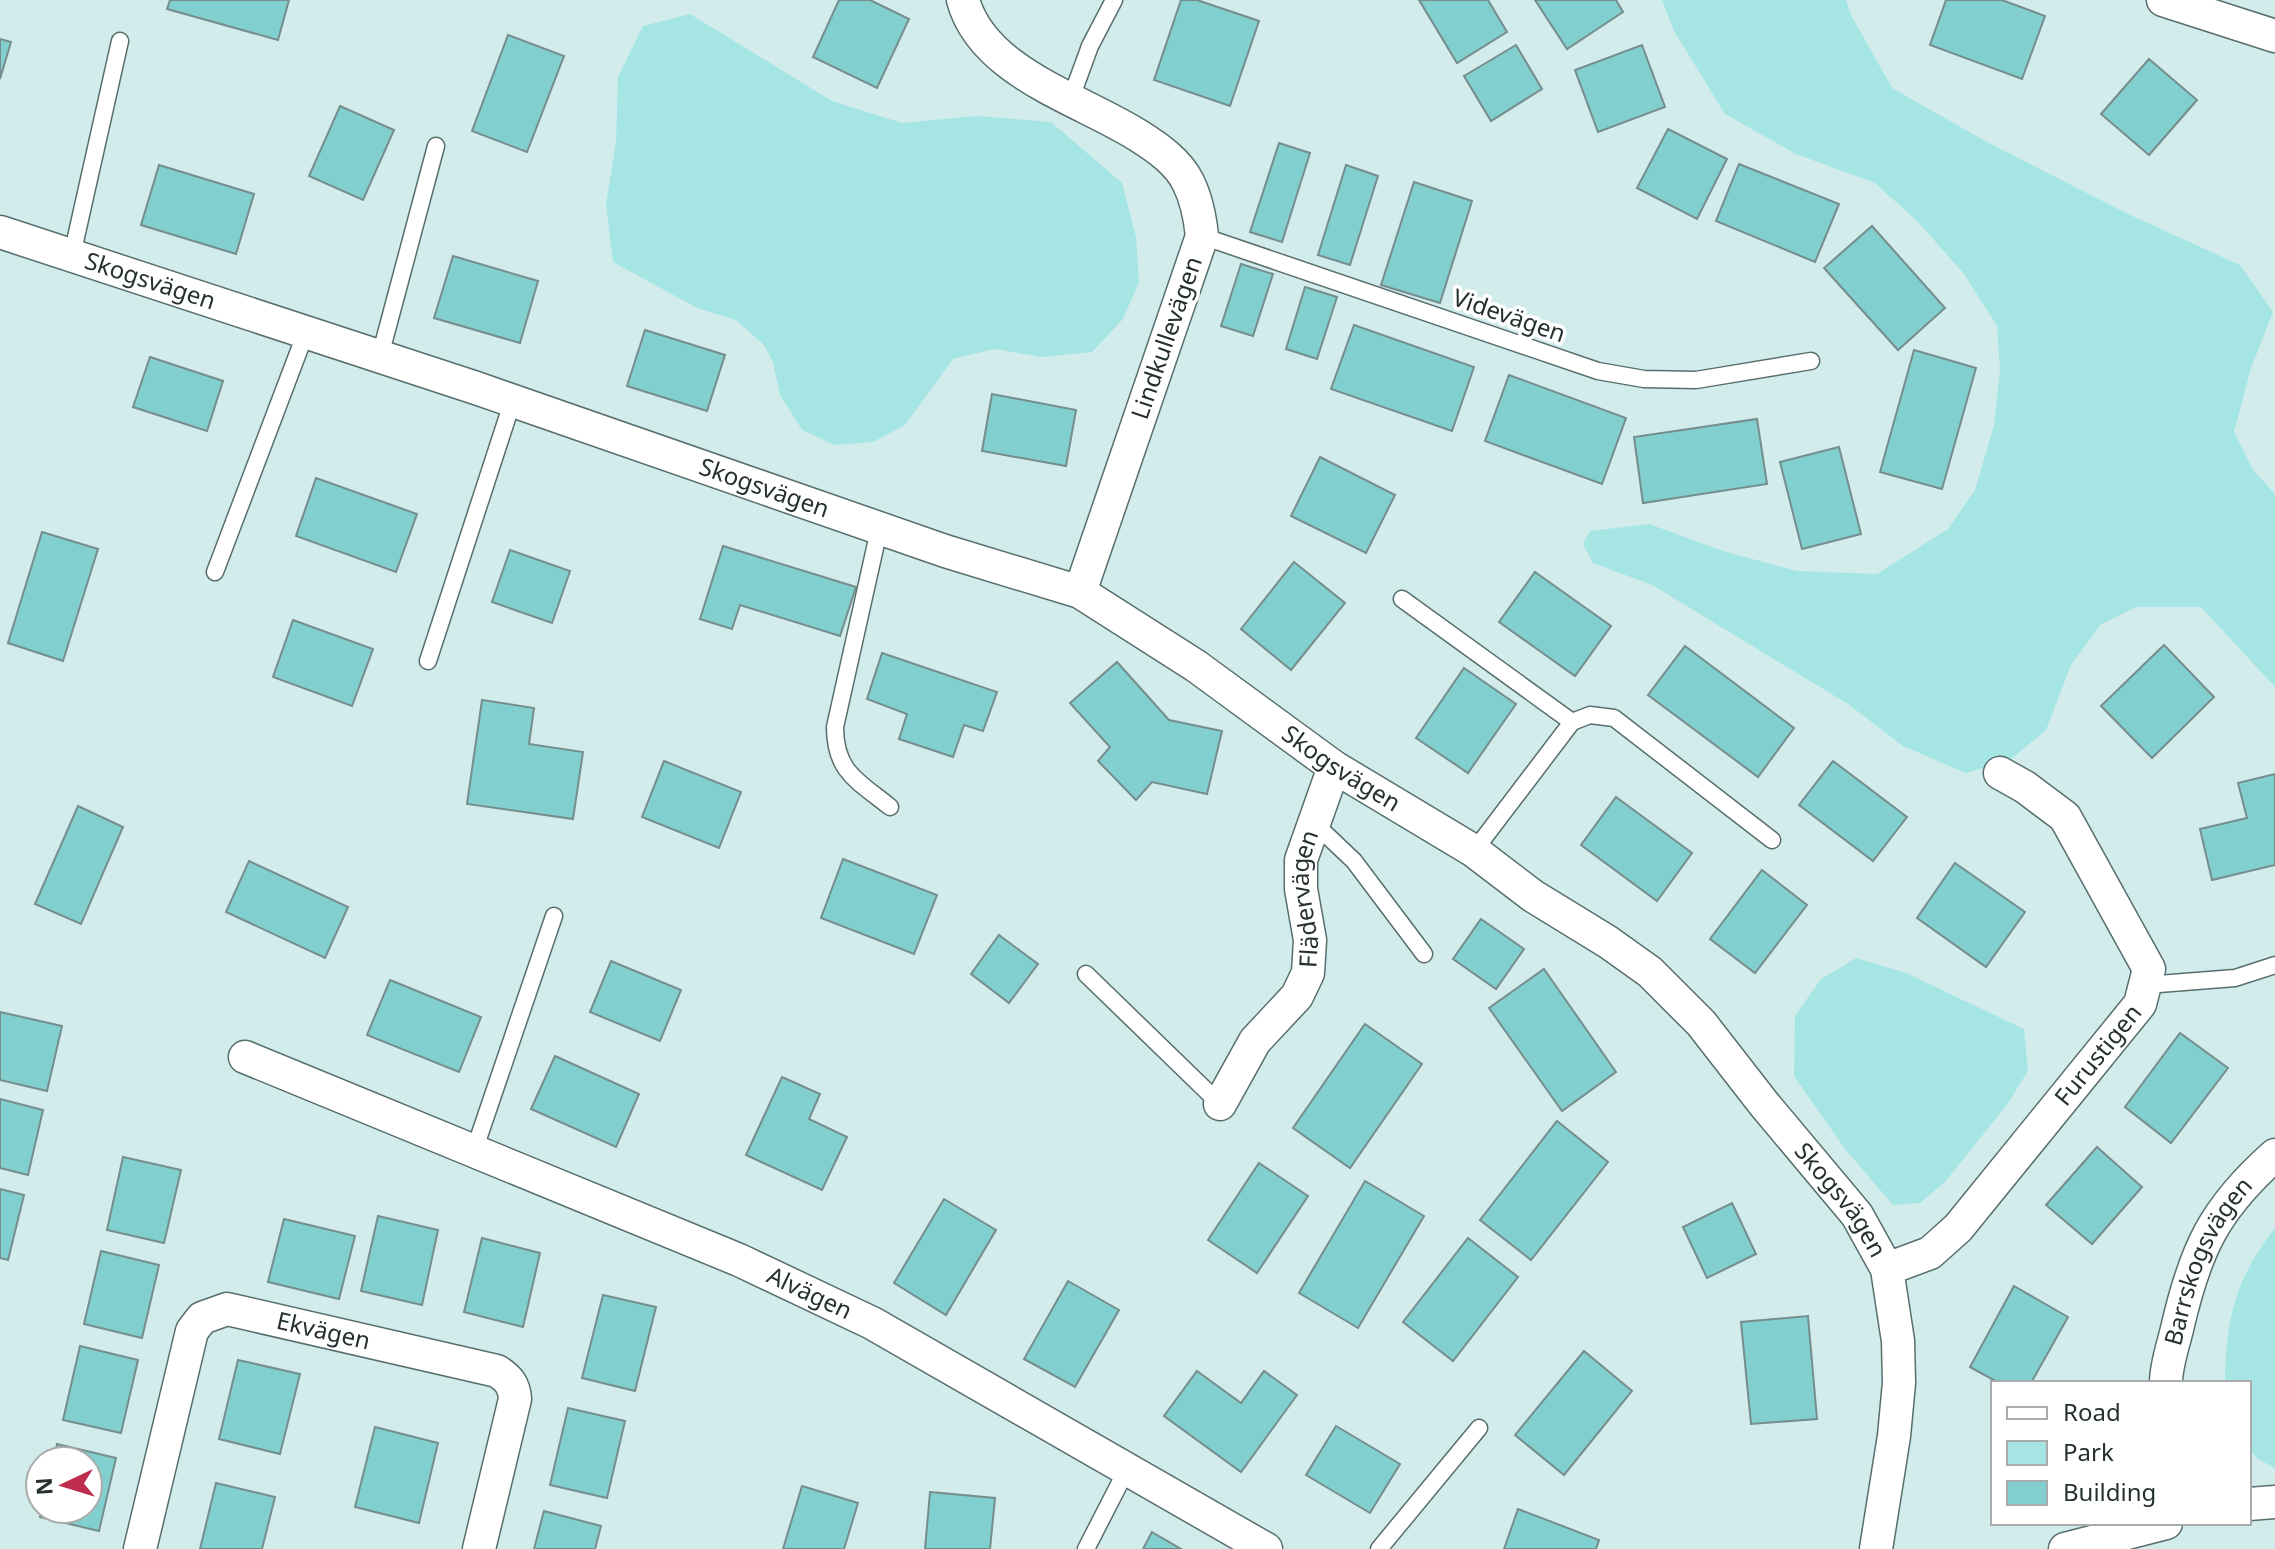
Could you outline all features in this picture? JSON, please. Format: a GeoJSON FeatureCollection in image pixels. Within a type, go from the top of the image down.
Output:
{"type":"FeatureCollection","features":[{"type":"Feature","properties":{"kind":"street","name":"Lindkullevägen"},"geometry":{"type":"LineString","coordinates":[[963,0],[967,15],[984,42],[1013,67],[1162,151],[1187,179],[1199,210],[1202,236],[1080,592]]}},
{"type":"Feature","properties":{"kind":"street"},"geometry":{"type":"LineString","coordinates":[[2163,0],[2275,36]]}},
{"type":"Feature","properties":{"kind":"street","name":"Skogsvägen"},"geometry":{"type":"LineString","coordinates":[[0,232],[513,400],[879,530],[1080,592],[1196,666],[1334,767],[1474,851],[1533,896],[1608,942],[1650,972],[1701,1023],[1857,1215],[1887,1269],[1898,1341],[1899,1383],[1876,1549]]}},
{"type":"Feature","properties":{"kind":"street","name":"Flädervägen"},"geometry":{"type":"LineString","coordinates":[[1220,1104],[1255,1041],[1297,996],[1308,973],[1310,940],[1301,889],[1301,860],[1334,767]]}},
{"type":"Feature","properties":{"kind":"street","name":"Furustigen"},"geometry":{"type":"LineString","coordinates":[[1887,1269],[1930,1253],[1958,1228],[2124,1025],[2140,1004],[2146,985],[2149,969],[2065,817],[2025,787],[2000,773]]}},
{"type":"Feature","properties":{"kind":"street","name":"Alvägen"},"geometry":{"type":"LineString","coordinates":[[245,1057],[739,1260],[872,1323],[1266,1549]]}},
{"type":"Feature","properties":{"kind":"street","name":"Barrskogsvägen"},"geometry":{"type":"LineString","coordinates":[[2166,1381],[2196,1259],[2211,1228],[2244,1183],[2275,1155]]}},
{"type":"Feature","properties":{"kind":"street","name":"Ekvägen"},"geometry":{"type":"LineString","coordinates":[[140,1549],[192,1331],[202,1318],[227,1309],[497,1371],[508,1379],[514,1388],[515,1399],[479,1549]]}},
{"type":"Feature","properties":{"kind":"street"},"geometry":{"type":"LineString","coordinates":[[2251,1504],[2275,1502]]}},
{"type":"Feature","properties":{"kind":"street"},"geometry":{"type":"LineString","coordinates":[[2065,1549],[2158,1525]]}},
{"type":"Feature","properties":{"kind":"lane"},"geometry":{"type":"LineString","coordinates":[[1071,98],[1090,46],[1114,0]]}},
{"type":"Feature","properties":{"kind":"lane"},"geometry":{"type":"LineString","coordinates":[[72,255],[120,41]]}},
{"type":"Feature","properties":{"kind":"lane"},"geometry":{"type":"LineString","coordinates":[[380,356],[436,146]]}},
{"type":"Feature","properties":{"kind":"lane","name":"Videvägen"},"geometry":{"type":"LineString","coordinates":[[1202,236],[1598,371],[1644,379],[1696,380],[1811,361]]}},
{"type":"Feature","properties":{"kind":"lane"},"geometry":{"type":"LineString","coordinates":[[215,572],[306,332]]}},
{"type":"Feature","properties":{"kind":"lane"},"geometry":{"type":"LineString","coordinates":[[428,661],[513,400]]}},
{"type":"Feature","properties":{"kind":"lane"},"geometry":{"type":"LineString","coordinates":[[879,530],[835,727],[835,750],[848,773],[890,807]]}},
{"type":"Feature","properties":{"kind":"lane"},"geometry":{"type":"LineString","coordinates":[[1402,599],[1572,722]]}},
{"type":"Feature","properties":{"kind":"lane"},"geometry":{"type":"LineString","coordinates":[[1474,851],[1572,722],[1590,715],[1614,718],[1772,840]]}},
{"type":"Feature","properties":{"kind":"lane"},"geometry":{"type":"LineString","coordinates":[[1314,823],[1354,861],[1424,954]]}},
{"type":"Feature","properties":{"kind":"lane"},"geometry":{"type":"LineString","coordinates":[[474,1151],[554,916]]}},
{"type":"Feature","properties":{"kind":"lane"},"geometry":{"type":"LineString","coordinates":[[2146,985],[2235,978],[2275,965]]}},
{"type":"Feature","properties":{"kind":"lane"},"geometry":{"type":"LineString","coordinates":[[1086,974],[1220,1104]]}},
{"type":"Feature","properties":{"kind":"lane"},"geometry":{"type":"LineString","coordinates":[[1379,1549],[1479,1428]]}},
{"type":"Feature","properties":{"kind":"lane"},"geometry":{"type":"LineString","coordinates":[[1086,1549],[1127,1469]]}},
{"type":"Feature","properties":{"kind":"green space"},"geometry":{"type":"Polygon","coordinates":[[[1662,0],[1846,0],[1851,15],[1892,88],[1989,143],[2128,214],[2240,265],[2273,312],[2251,368],[2234,432],[2253,470],[2275,494],[2275,687],[2201,607],[2136,607],[2100,625],[2071,665],[2046,730],[2010,760],[1966,773],[1903,746],[1848,704],[1652,585],[1593,563],[1583,544],[1590,531],[1649,524],[1723,551],[1797,571],[1877,574],[1948,529],[1975,490],[1994,425],[2000,369],[1997,326],[1964,274],[1918,222],[1875,183],[1796,154],[1725,114],[1674,31],[1662,0]]]}},
{"type":"Feature","properties":{"kind":"green space"},"geometry":{"type":"Polygon","coordinates":[[[690,14],[832,101],[902,123],[976,116],[1051,122],[1122,183],[1136,237],[1139,282],[1123,319],[1092,352],[1042,357],[994,349],[953,359],[905,425],[873,442],[835,445],[802,430],[780,395],[773,362],[764,345],[736,320],[697,308],[613,262],[606,204],[616,143],[618,77],[643,26],[690,14]]]}},
{"type":"Feature","properties":{"kind":"green space"},"geometry":{"type":"Polygon","coordinates":[[[1856,958],[1906,973],[2024,1029],[2028,1071],[2006,1106],[1945,1182],[1920,1203],[1893,1205],[1845,1149],[1794,1076],[1795,1016],[1821,979],[1856,958]]]}},
{"type":"Feature","properties":{"kind":"green space"},"geometry":{"type":"Polygon","coordinates":[[[2275,1228],[2275,1468],[2251,1451],[2251,1381],[2225,1381],[2231,1317],[2242,1281],[2275,1228]]]}},
{"type":"Feature","properties":{"kind":"building"},"geometry":{"type":"Polygon","coordinates":[[[170,0],[289,0],[278,40],[167,9],[170,0]]]}},
{"type":"Feature","properties":{"kind":"building"},"geometry":{"type":"Polygon","coordinates":[[[839,0],[870,0],[909,19],[877,88],[813,57],[839,0]]]}},
{"type":"Feature","properties":{"kind":"building"},"geometry":{"type":"Polygon","coordinates":[[[1181,0],[1197,0],[1259,21],[1230,106],[1154,80],[1181,0]]]}},
{"type":"Feature","properties":{"kind":"building"},"geometry":{"type":"Polygon","coordinates":[[[1419,0],[1488,0],[1507,32],[1457,63],[1419,0]]]}},
{"type":"Feature","properties":{"kind":"building"},"geometry":{"type":"Polygon","coordinates":[[[1535,0],[1616,0],[1623,12],[1567,49],[1535,0]]]}},
{"type":"Feature","properties":{"kind":"building"},"geometry":{"type":"Polygon","coordinates":[[[1946,0],[2002,0],[2045,16],[2022,79],[1930,45],[1946,0]]]}},
{"type":"Feature","properties":{"kind":"building"},"geometry":{"type":"Polygon","coordinates":[[[508,35],[564,56],[527,152],[472,131],[508,35]]]}},
{"type":"Feature","properties":{"kind":"building"},"geometry":{"type":"Polygon","coordinates":[[[0,39],[11,42],[0,79],[0,39]]]}},
{"type":"Feature","properties":{"kind":"building"},"geometry":{"type":"Polygon","coordinates":[[[1516,45],[1542,89],[1491,121],[1464,76],[1516,45]]]}},
{"type":"Feature","properties":{"kind":"building"},"geometry":{"type":"Polygon","coordinates":[[[1642,45],[1665,107],[1598,132],[1575,70],[1642,45]]]}},
{"type":"Feature","properties":{"kind":"building"},"geometry":{"type":"Polygon","coordinates":[[[2149,59],[2197,100],[2149,155],[2101,114],[2149,59]]]}},
{"type":"Feature","properties":{"kind":"building"},"geometry":{"type":"Polygon","coordinates":[[[340,106],[394,130],[363,200],[309,176],[340,106]]]}},
{"type":"Feature","properties":{"kind":"building"},"geometry":{"type":"Polygon","coordinates":[[[1668,129],[1727,159],[1697,219],[1637,188],[1668,129]]]}},
{"type":"Feature","properties":{"kind":"building"},"geometry":{"type":"Polygon","coordinates":[[[1279,143],[1310,153],[1282,242],[1250,232],[1279,143]]]}},
{"type":"Feature","properties":{"kind":"building"},"geometry":{"type":"Polygon","coordinates":[[[1739,164],[1839,204],[1815,262],[1716,221],[1739,164]]]}},
{"type":"Feature","properties":{"kind":"building"},"geometry":{"type":"Polygon","coordinates":[[[159,165],[254,194],[236,254],[141,225],[159,165]]]}},
{"type":"Feature","properties":{"kind":"building"},"geometry":{"type":"Polygon","coordinates":[[[1346,165],[1378,176],[1350,265],[1318,255],[1346,165]]]}},
{"type":"Feature","properties":{"kind":"building"},"geometry":{"type":"Polygon","coordinates":[[[1414,182],[1472,201],[1440,303],[1381,285],[1414,182]]]}},
{"type":"Feature","properties":{"kind":"building"},"geometry":{"type":"Polygon","coordinates":[[[1872,226],[1945,308],[1898,350],[1824,268],[1872,226]]]}},
{"type":"Feature","properties":{"kind":"building"},"geometry":{"type":"Polygon","coordinates":[[[453,256],[538,281],[520,343],[434,318],[453,256]]]}},
{"type":"Feature","properties":{"kind":"building"},"geometry":{"type":"Polygon","coordinates":[[[1241,264],[1273,274],[1253,336],[1221,326],[1241,264]]]}},
{"type":"Feature","properties":{"kind":"building"},"geometry":{"type":"Polygon","coordinates":[[[1305,287],[1337,297],[1317,359],[1286,349],[1305,287]]]}},
{"type":"Feature","properties":{"kind":"building"},"geometry":{"type":"Polygon","coordinates":[[[1354,325],[1474,367],[1452,431],[1331,389],[1354,325]]]}},
{"type":"Feature","properties":{"kind":"building"},"geometry":{"type":"Polygon","coordinates":[[[645,330],[725,355],[707,411],[627,386],[645,330]]]}},
{"type":"Feature","properties":{"kind":"building"},"geometry":{"type":"Polygon","coordinates":[[[1914,350],[1976,368],[1942,489],[1880,472],[1914,350]]]}},
{"type":"Feature","properties":{"kind":"building"},"geometry":{"type":"Polygon","coordinates":[[[150,357],[223,381],[207,431],[133,407],[150,357]]]}},
{"type":"Feature","properties":{"kind":"building"},"geometry":{"type":"Polygon","coordinates":[[[1509,375],[1626,418],[1602,484],[1485,441],[1509,375]]]}},
{"type":"Feature","properties":{"kind":"building"},"geometry":{"type":"Polygon","coordinates":[[[992,394],[1076,410],[1066,466],[982,451],[992,394]]]}},
{"type":"Feature","properties":{"kind":"building"},"geometry":{"type":"Polygon","coordinates":[[[1757,419],[1767,484],[1643,503],[1634,437],[1757,419]]]}},
{"type":"Feature","properties":{"kind":"building"},"geometry":{"type":"Polygon","coordinates":[[[1839,447],[1861,534],[1802,549],[1780,462],[1839,447]]]}},
{"type":"Feature","properties":{"kind":"building"},"geometry":{"type":"Polygon","coordinates":[[[1320,457],[1395,495],[1366,553],[1291,516],[1320,457]]]}},
{"type":"Feature","properties":{"kind":"building"},"geometry":{"type":"Polygon","coordinates":[[[316,478],[417,514],[396,572],[296,536],[316,478]]]}},
{"type":"Feature","properties":{"kind":"building"},"geometry":{"type":"Polygon","coordinates":[[[42,532],[98,549],[63,661],[8,643],[42,532]]]}},
{"type":"Feature","properties":{"kind":"building"},"geometry":{"type":"Polygon","coordinates":[[[723,546],[856,587],[840,636],[740,605],[732,629],[700,619],[723,546]]]}},
{"type":"Feature","properties":{"kind":"building"},"geometry":{"type":"Polygon","coordinates":[[[510,550],[570,571],[552,623],[492,602],[510,550]]]}},
{"type":"Feature","properties":{"kind":"building"},"geometry":{"type":"Polygon","coordinates":[[[1294,562],[1345,603],[1291,670],[1241,629],[1294,562]]]}},
{"type":"Feature","properties":{"kind":"building"},"geometry":{"type":"Polygon","coordinates":[[[1535,572],[1611,626],[1575,676],[1499,622],[1535,572]]]}},
{"type":"Feature","properties":{"kind":"building"},"geometry":{"type":"Polygon","coordinates":[[[293,620],[373,649],[352,706],[273,677],[293,620]]]}},
{"type":"Feature","properties":{"kind":"building"},"geometry":{"type":"Polygon","coordinates":[[[2164,645],[2214,697],[2152,758],[2101,706],[2164,645]]]}},
{"type":"Feature","properties":{"kind":"building"},"geometry":{"type":"Polygon","coordinates":[[[1685,646],[1794,728],[1758,777],[1648,695],[1685,646]]]}},
{"type":"Feature","properties":{"kind":"building"},"geometry":{"type":"Polygon","coordinates":[[[882,653],[997,692],[983,731],[964,725],[953,757],[899,739],[907,714],[867,699],[882,653]]]}},
{"type":"Feature","properties":{"kind":"building"},"geometry":{"type":"Polygon","coordinates":[[[1117,662],[1169,720],[1222,731],[1207,794],[1152,782],[1136,800],[1098,761],[1110,747],[1070,703],[1117,662]]]}},
{"type":"Feature","properties":{"kind":"building"},"geometry":{"type":"Polygon","coordinates":[[[1464,668],[1516,704],[1468,773],[1416,738],[1464,668]]]}},
{"type":"Feature","properties":{"kind":"building"},"geometry":{"type":"Polygon","coordinates":[[[482,700],[534,708],[529,744],[583,752],[573,819],[467,804],[482,700]]]}},
{"type":"Feature","properties":{"kind":"building"},"geometry":{"type":"Polygon","coordinates":[[[664,761],[741,792],[719,848],[642,817],[664,761]]]}},
{"type":"Feature","properties":{"kind":"building"},"geometry":{"type":"Polygon","coordinates":[[[1833,761],[1907,817],[1873,861],[1799,805],[1833,761]]]}},
{"type":"Feature","properties":{"kind":"building"},"geometry":{"type":"Polygon","coordinates":[[[2275,774],[2275,865],[2212,880],[2200,829],[2247,818],[2238,783],[2275,774]]]}},
{"type":"Feature","properties":{"kind":"building"},"geometry":{"type":"Polygon","coordinates":[[[1616,797],[1692,853],[1657,901],[1581,845],[1616,797]]]}},
{"type":"Feature","properties":{"kind":"building"},"geometry":{"type":"Polygon","coordinates":[[[78,806],[123,827],[81,924],[35,904],[78,806]]]}},
{"type":"Feature","properties":{"kind":"building"},"geometry":{"type":"Polygon","coordinates":[[[843,859],[937,895],[914,954],[821,918],[843,859]]]}},
{"type":"Feature","properties":{"kind":"building"},"geometry":{"type":"Polygon","coordinates":[[[249,861],[348,907],[325,958],[226,912],[249,861]]]}},
{"type":"Feature","properties":{"kind":"building"},"geometry":{"type":"Polygon","coordinates":[[[1955,863],[2025,912],[1986,967],[1917,918],[1955,863]]]}},
{"type":"Feature","properties":{"kind":"building"},"geometry":{"type":"Polygon","coordinates":[[[1762,870],[1807,905],[1755,973],[1710,939],[1762,870]]]}},
{"type":"Feature","properties":{"kind":"building"},"geometry":{"type":"Polygon","coordinates":[[[1481,919],[1524,949],[1496,989],[1453,959],[1481,919]]]}},
{"type":"Feature","properties":{"kind":"building"},"geometry":{"type":"Polygon","coordinates":[[[999,935],[1038,964],[1009,1003],[971,974],[999,935]]]}},
{"type":"Feature","properties":{"kind":"building"},"geometry":{"type":"Polygon","coordinates":[[[611,961],[681,990],[660,1041],[590,1012],[611,961]]]}},
{"type":"Feature","properties":{"kind":"building"},"geometry":{"type":"Polygon","coordinates":[[[1544,969],[1616,1072],[1562,1111],[1489,1008],[1544,969]]]}},
{"type":"Feature","properties":{"kind":"building"},"geometry":{"type":"Polygon","coordinates":[[[390,980],[481,1017],[459,1072],[367,1035],[390,980]]]}},
{"type":"Feature","properties":{"kind":"building"},"geometry":{"type":"Polygon","coordinates":[[[0,1012],[62,1026],[47,1091],[0,1080],[0,1012]]]}},
{"type":"Feature","properties":{"kind":"building"},"geometry":{"type":"Polygon","coordinates":[[[1365,1024],[1422,1064],[1350,1168],[1293,1128],[1365,1024]]]}},
{"type":"Feature","properties":{"kind":"building"},"geometry":{"type":"Polygon","coordinates":[[[2180,1033],[2228,1068],[2171,1143],[2125,1107],[2180,1033]]]}},
{"type":"Feature","properties":{"kind":"building"},"geometry":{"type":"Polygon","coordinates":[[[555,1056],[639,1094],[616,1147],[531,1109],[555,1056]]]}},
{"type":"Feature","properties":{"kind":"building"},"geometry":{"type":"Polygon","coordinates":[[[782,1077],[820,1094],[809,1119],[847,1137],[822,1190],[746,1155],[782,1077]]]}},
{"type":"Feature","properties":{"kind":"building"},"geometry":{"type":"Polygon","coordinates":[[[0,1099],[43,1110],[28,1175],[0,1168],[0,1099]]]}},
{"type":"Feature","properties":{"kind":"building"},"geometry":{"type":"Polygon","coordinates":[[[1557,1121],[1608,1162],[1531,1260],[1480,1220],[1557,1121]]]}},
{"type":"Feature","properties":{"kind":"building"},"geometry":{"type":"Polygon","coordinates":[[[2097,1147],[2142,1187],[2092,1244],[2046,1205],[2097,1147]]]}},
{"type":"Feature","properties":{"kind":"building"},"geometry":{"type":"Polygon","coordinates":[[[123,1157],[181,1170],[164,1243],[107,1230],[123,1157]]]}},
{"type":"Feature","properties":{"kind":"building"},"geometry":{"type":"Polygon","coordinates":[[[1259,1163],[1308,1196],[1257,1273],[1208,1240],[1259,1163]]]}},
{"type":"Feature","properties":{"kind":"building"},"geometry":{"type":"Polygon","coordinates":[[[1365,1181],[1424,1216],[1358,1328],[1299,1293],[1365,1181]]]}},
{"type":"Feature","properties":{"kind":"building"},"geometry":{"type":"Polygon","coordinates":[[[0,1189],[24,1195],[8,1260],[0,1258],[0,1189]]]}},
{"type":"Feature","properties":{"kind":"building"},"geometry":{"type":"Polygon","coordinates":[[[944,1199],[996,1230],[946,1315],[894,1283],[944,1199]]]}},
{"type":"Feature","properties":{"kind":"building"},"geometry":{"type":"Polygon","coordinates":[[[1732,1203],[1756,1254],[1707,1278],[1683,1227],[1732,1203]]]}},
{"type":"Feature","properties":{"kind":"building"},"geometry":{"type":"Polygon","coordinates":[[[378,1216],[438,1230],[422,1305],[361,1291],[378,1216]]]}},
{"type":"Feature","properties":{"kind":"building"},"geometry":{"type":"Polygon","coordinates":[[[284,1219],[355,1236],[339,1299],[268,1282],[284,1219]]]}},
{"type":"Feature","properties":{"kind":"building"},"geometry":{"type":"Polygon","coordinates":[[[482,1238],[540,1253],[523,1327],[464,1312],[482,1238]]]}},
{"type":"Feature","properties":{"kind":"building"},"geometry":{"type":"Polygon","coordinates":[[[1468,1238],[1518,1277],[1453,1361],[1403,1322],[1468,1238]]]}},
{"type":"Feature","properties":{"kind":"building"},"geometry":{"type":"Polygon","coordinates":[[[101,1251],[159,1265],[142,1338],[84,1324],[101,1251]]]}},
{"type":"Feature","properties":{"kind":"building"},"geometry":{"type":"Polygon","coordinates":[[[1068,1281],[1119,1310],[1075,1387],[1024,1359],[1068,1281]]]}},
{"type":"Feature","properties":{"kind":"building"},"geometry":{"type":"Polygon","coordinates":[[[2014,1286],[2068,1317],[2032,1381],[1995,1381],[1970,1367],[2014,1286]]]}},
{"type":"Feature","properties":{"kind":"building"},"geometry":{"type":"Polygon","coordinates":[[[603,1295],[656,1307],[635,1391],[582,1378],[603,1295]]]}},
{"type":"Feature","properties":{"kind":"building"},"geometry":{"type":"Polygon","coordinates":[[[1808,1316],[1817,1419],[1751,1424],[1741,1322],[1808,1316]]]}},
{"type":"Feature","properties":{"kind":"building"},"geometry":{"type":"Polygon","coordinates":[[[80,1346],[138,1360],[121,1433],[63,1420],[80,1346]]]}},
{"type":"Feature","properties":{"kind":"building"},"geometry":{"type":"Polygon","coordinates":[[[1584,1351],[1632,1391],[1564,1475],[1515,1435],[1584,1351]]]}},
{"type":"Feature","properties":{"kind":"building"},"geometry":{"type":"Polygon","coordinates":[[[238,1360],[300,1374],[280,1454],[219,1439],[238,1360]]]}},
{"type":"Feature","properties":{"kind":"building"},"geometry":{"type":"Polygon","coordinates":[[[1197,1371],[1241,1403],[1264,1371],[1297,1395],[1241,1472],[1164,1416],[1197,1371]]]}},
{"type":"Feature","properties":{"kind":"building"},"geometry":{"type":"Polygon","coordinates":[[[568,1408],[625,1421],[607,1498],[550,1485],[568,1408]]]}},
{"type":"Feature","properties":{"kind":"building"},"geometry":{"type":"Polygon","coordinates":[[[1336,1426],[1400,1464],[1370,1513],[1306,1475],[1336,1426]]]}},
{"type":"Feature","properties":{"kind":"building"},"geometry":{"type":"Polygon","coordinates":[[[375,1427],[438,1443],[419,1523],[355,1507],[375,1427]]]}},
{"type":"Feature","properties":{"kind":"building"},"geometry":{"type":"Polygon","coordinates":[[[104,1455],[116,1458],[104,1510],[104,1455]]]}},
{"type":"Feature","properties":{"kind":"building"},"geometry":{"type":"Polygon","coordinates":[[[216,1483],[275,1497],[262,1549],[200,1549],[216,1483]]]}},
{"type":"Feature","properties":{"kind":"building"},"geometry":{"type":"Polygon","coordinates":[[[802,1486],[858,1503],[844,1549],[783,1549],[802,1486]]]}},
{"type":"Feature","properties":{"kind":"building"},"geometry":{"type":"Polygon","coordinates":[[[930,1492],[995,1498],[990,1549],[925,1549],[930,1492]]]}},
{"type":"Feature","properties":{"kind":"building"},"geometry":{"type":"Polygon","coordinates":[[[1518,1509],[1599,1540],[1596,1549],[1504,1549],[1518,1509]]]}},
{"type":"Feature","properties":{"kind":"building"},"geometry":{"type":"Polygon","coordinates":[[[544,1511],[601,1526],[595,1549],[534,1549],[544,1511]]]}},
{"type":"Feature","properties":{"kind":"building"},"geometry":{"type":"Polygon","coordinates":[[[74,1525],[100,1525],[99,1531],[74,1525]]]}},
{"type":"Feature","properties":{"kind":"building"},"geometry":{"type":"Polygon","coordinates":[[[1152,1532],[1181,1549],[1143,1549],[1152,1532]]]}}]}
